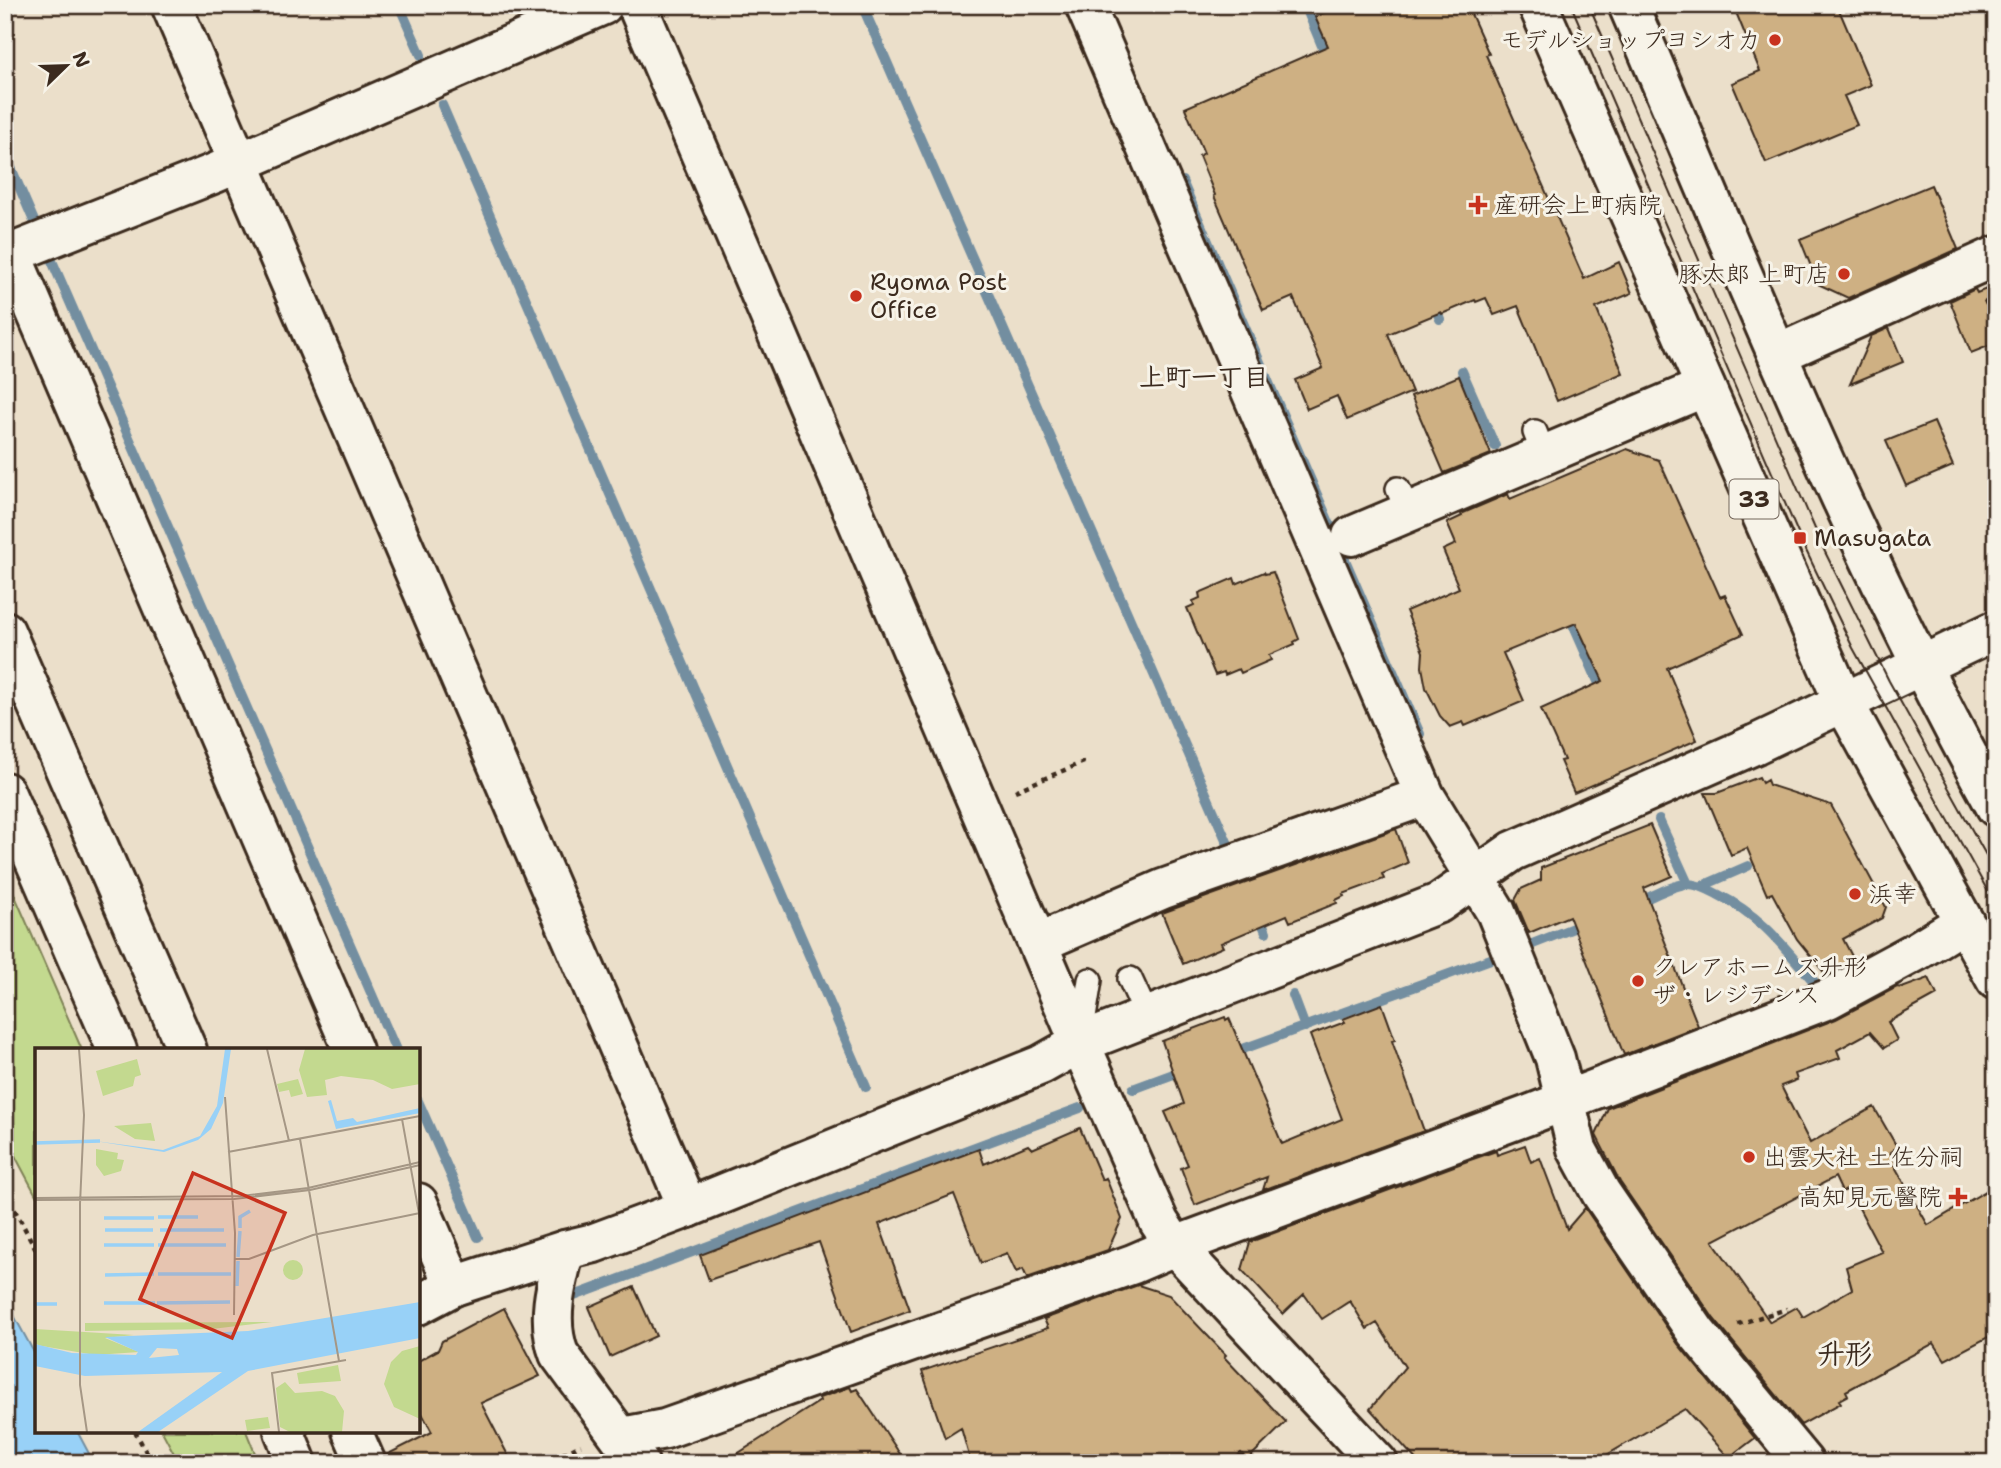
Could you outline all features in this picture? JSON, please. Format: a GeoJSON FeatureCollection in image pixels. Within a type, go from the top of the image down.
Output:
{"type":"FeatureCollection","features":[{"type":"Feature","properties":{"kind":"main road"},"geometry":{"type":"LineString","coordinates":[[171,5],[688,1208]]}},
{"type":"Feature","properties":{"kind":"main road"},"geometry":{"type":"LineString","coordinates":[[352,1048],[7,254],[239,163],[603,5]]}},
{"type":"Feature","properties":{"kind":"main road"},"geometry":{"type":"LineString","coordinates":[[637,5],[1159,1222],[1175,1245],[1378,1463]]}},
{"type":"Feature","properties":{"kind":"main road"},"geometry":{"type":"LineString","coordinates":[[1084,5],[1292,511],[1425,796],[1496,912],[1555,1058],[1577,1149],[1595,1182],[1700,1337],[1804,1463]]}},
{"type":"Feature","properties":{"kind":"main road","name":"33"},"geometry":{"type":"LineString","coordinates":[[1538,5],[1844,703],[1996,980]]}},
{"type":"Feature","properties":{"kind":"main road"},"geometry":{"type":"LineString","coordinates":[[1628,5],[1778,354],[1921,666],[1996,807]]}},
{"type":"Feature","properties":{"kind":"main road"},"geometry":{"type":"LineString","coordinates":[[1778,354],[1996,256]]}},
{"type":"Feature","properties":{"kind":"main road"},"geometry":{"type":"LineString","coordinates":[[1352,536],[1403,501],[1540,443],[1705,387]]}},
{"type":"Feature","properties":{"kind":"main road"},"geometry":{"type":"LineString","coordinates":[[420,1304],[454,1286],[594,1243],[688,1208],[1041,1065],[1080,1043],[1439,903],[1513,851],[1844,703],[1996,630]]}},
{"type":"Feature","properties":{"kind":"main road"},"geometry":{"type":"LineString","coordinates":[[5,631],[186,1048]]}},
{"type":"Feature","properties":{"kind":"main road"},"geometry":{"type":"LineString","coordinates":[[5,792],[116,1048]]}},
{"type":"Feature","properties":{"kind":"main road"},"geometry":{"type":"LineString","coordinates":[[1038,943],[1163,889],[1425,796]]}},
{"type":"Feature","properties":{"kind":"main road"},"geometry":{"type":"LineString","coordinates":[[565,1250],[555,1289],[553,1339],[559,1354],[631,1450],[665,1429],[1133,1264],[1175,1245],[1566,1100],[1828,999],[1964,922]]}},
{"type":"Feature","properties":{"kind":"main road"},"geometry":{"type":"LineString","coordinates":[[420,1208],[454,1286]]}},
{"type":"Feature","properties":{"kind":"main road"},"geometry":{"type":"LineString","coordinates":[[285,1433],[297,1463]]}},
{"type":"Feature","properties":{"kind":"main road"},"geometry":{"type":"LineString","coordinates":[[353,1433],[366,1463]]}},
{"type":"Feature","properties":{"kind":"lane"},"geometry":{"type":"LineString","coordinates":[[1130,979],[1147,1017]]}},
{"type":"Feature","properties":{"kind":"lane"},"geometry":{"type":"LineString","coordinates":[[1080,1043],[1090,980]]}},
{"type":"Feature","properties":{"kind":"path"},"geometry":{"type":"LineString","coordinates":[[1006,794],[1086,761]]}},
{"type":"Feature","properties":{"kind":"path"},"geometry":{"type":"LineString","coordinates":[[5,1192],[35,1247]]}},
{"type":"Feature","properties":{"kind":"path"},"geometry":{"type":"LineString","coordinates":[[1700,1337],[1787,1309]]}},
{"type":"Feature","properties":{"kind":"path"},"geometry":{"type":"LineString","coordinates":[[136,1433],[152,1463]]}},
{"type":"Feature","properties":{"kind":"path"},"geometry":{"type":"LineString","coordinates":[[545,1463],[582,1445]]}},
{"type":"Feature","properties":{"kind":"green space"},"geometry":{"type":"Polygon","coordinates":[[[5,873],[81,1048],[35,1048],[35,1193],[5,1137],[5,873]]]}},
{"type":"Feature","properties":{"kind":"green space"},"geometry":{"type":"Polygon","coordinates":[[[163,1433],[247,1433],[259,1463],[179,1463],[163,1433]]]}},
{"type":"Feature","properties":{"kind":"water"},"geometry":{"type":"Polygon","coordinates":[[[5,1299],[35,1354],[35,1433],[78,1433],[94,1463],[5,1463],[5,1299]]]}},
{"type":"Feature","properties":{"kind":"building"},"geometry":{"type":"Polygon","coordinates":[[[1341,5],[1467,5],[1489,54],[1486,55],[1584,279],[1619,262],[1632,293],[1596,308],[1623,373],[1557,401],[1518,306],[1494,315],[1486,298],[1442,314],[1441,312],[1388,334],[1412,392],[1347,420],[1337,396],[1307,409],[1295,380],[1323,368],[1293,297],[1263,310],[1214,196],[1199,156],[1204,153],[1185,108],[1328,46],[1315,17],[1341,5]]]}},
{"type":"Feature","properties":{"kind":"building"},"geometry":{"type":"Polygon","coordinates":[[[1733,5],[1837,5],[1871,85],[1844,96],[1857,125],[1766,163],[1732,83],[1760,71],[1733,5]]]}},
{"type":"Feature","properties":{"kind":"building"},"geometry":{"type":"Polygon","coordinates":[[[1931,185],[1958,249],[1848,298],[1818,284],[1800,239],[1931,185]]]}},
{"type":"Feature","properties":{"kind":"building"},"geometry":{"type":"Polygon","coordinates":[[[1996,285],[1996,343],[1971,353],[1950,301],[1975,289],[1977,293],[1996,285]]]}},
{"type":"Feature","properties":{"kind":"building"},"geometry":{"type":"Polygon","coordinates":[[[1889,328],[1903,362],[1850,384],[1871,336],[1889,328]]]}},
{"type":"Feature","properties":{"kind":"building"},"geometry":{"type":"Polygon","coordinates":[[[1459,376],[1491,454],[1444,473],[1411,396],[1459,376]]]}},
{"type":"Feature","properties":{"kind":"building"},"geometry":{"type":"Polygon","coordinates":[[[1934,422],[1953,466],[1906,486],[1886,441],[1934,422]]]}},
{"type":"Feature","properties":{"kind":"building"},"geometry":{"type":"Polygon","coordinates":[[[1627,449],[1659,460],[1720,597],[1725,595],[1743,634],[1667,668],[1697,740],[1574,793],[1560,761],[1564,760],[1541,709],[1603,681],[1576,623],[1503,653],[1524,701],[1465,726],[1463,722],[1450,727],[1440,716],[1426,688],[1422,667],[1423,652],[1406,611],[1459,588],[1443,550],[1456,544],[1447,523],[1462,516],[1461,514],[1508,494],[1510,499],[1627,449]]]}},
{"type":"Feature","properties":{"kind":"building"},"geometry":{"type":"Polygon","coordinates":[[[1264,572],[1273,572],[1299,639],[1295,644],[1269,655],[1271,660],[1241,673],[1239,669],[1225,675],[1224,672],[1215,675],[1187,608],[1200,598],[1199,593],[1234,578],[1236,584],[1264,572]]]}},
{"type":"Feature","properties":{"kind":"building"},"geometry":{"type":"Polygon","coordinates":[[[1759,777],[1762,783],[1767,780],[1769,785],[1831,805],[1886,907],[1882,918],[1843,939],[1854,960],[1826,975],[1797,939],[1772,893],[1767,895],[1747,848],[1731,855],[1705,793],[1717,793],[1759,777]]]}},
{"type":"Feature","properties":{"kind":"building"},"geometry":{"type":"Polygon","coordinates":[[[1650,825],[1672,876],[1644,888],[1698,1026],[1624,1055],[1569,916],[1529,933],[1515,900],[1521,889],[1541,880],[1541,868],[1650,825]]]}},
{"type":"Feature","properties":{"kind":"building"},"geometry":{"type":"Polygon","coordinates":[[[1396,829],[1408,863],[1382,874],[1384,879],[1343,894],[1344,896],[1336,900],[1337,903],[1290,922],[1287,915],[1221,943],[1223,947],[1183,964],[1162,913],[1396,829]]]}},
{"type":"Feature","properties":{"kind":"building"},"geometry":{"type":"Polygon","coordinates":[[[1929,978],[1937,995],[1888,1022],[1897,1040],[1884,1048],[1870,1032],[1837,1050],[1840,1058],[1795,1074],[1797,1080],[1781,1086],[1810,1143],[1874,1107],[1897,1147],[1890,1152],[1896,1163],[1894,1165],[1928,1225],[1996,1185],[1996,1333],[1945,1360],[1934,1343],[1846,1391],[1848,1395],[1839,1400],[1841,1403],[1801,1425],[1714,1319],[1620,1182],[1596,1135],[1608,1108],[1836,1019],[1897,987],[1902,988],[1929,978]],[[1835,1177],[1713,1241],[1770,1322],[1797,1307],[1803,1317],[1852,1289],[1846,1267],[1882,1252],[1849,1189],[1842,1192],[1835,1177]]]}},
{"type":"Feature","properties":{"kind":"building"},"geometry":{"type":"Polygon","coordinates":[[[1382,1004],[1395,1040],[1392,1041],[1424,1131],[1263,1190],[1267,1177],[1195,1205],[1181,1168],[1188,1165],[1165,1112],[1184,1104],[1162,1041],[1225,1017],[1226,1020],[1229,1018],[1282,1144],[1342,1119],[1310,1035],[1382,1004]]]}},
{"type":"Feature","properties":{"kind":"building"},"geometry":{"type":"Polygon","coordinates":[[[1080,1128],[1102,1180],[1106,1178],[1122,1219],[1108,1250],[1027,1278],[1023,1269],[1016,1272],[1007,1253],[981,1263],[954,1194],[879,1224],[910,1310],[851,1332],[819,1242],[709,1280],[700,1255],[979,1149],[984,1164],[1028,1145],[1032,1149],[1080,1128]]]}},
{"type":"Feature","properties":{"kind":"building"},"geometry":{"type":"Polygon","coordinates":[[[1525,1145],[1531,1162],[1540,1158],[1567,1229],[1585,1208],[1678,1344],[1755,1438],[1729,1458],[1685,1409],[1593,1463],[1419,1463],[1370,1409],[1405,1367],[1377,1323],[1367,1329],[1350,1301],[1322,1319],[1304,1294],[1283,1314],[1242,1270],[1250,1242],[1470,1160],[1496,1151],[1497,1155],[1525,1145]]]}},
{"type":"Feature","properties":{"kind":"building"},"geometry":{"type":"Polygon","coordinates":[[[1138,1285],[1169,1295],[1286,1422],[1247,1460],[1241,1453],[1230,1463],[971,1463],[961,1428],[945,1438],[922,1371],[1048,1328],[1044,1319],[1138,1285]]]}},
{"type":"Feature","properties":{"kind":"building"},"geometry":{"type":"Polygon","coordinates":[[[634,1287],[656,1336],[610,1357],[589,1307],[634,1287]]]}},
{"type":"Feature","properties":{"kind":"building"},"geometry":{"type":"Polygon","coordinates":[[[504,1308],[540,1376],[481,1403],[512,1463],[387,1463],[386,1455],[432,1432],[420,1410],[420,1360],[438,1350],[442,1341],[504,1308]]]}},
{"type":"Feature","properties":{"kind":"building"},"geometry":{"type":"Polygon","coordinates":[[[850,1387],[852,1391],[857,1389],[906,1463],[723,1463],[820,1401],[819,1398],[850,1387]]]}},
{"type":"Feature","properties":{"kind":"waterway"},"geometry":{"type":"LineString","coordinates":[[399,5],[421,55]]}},
{"type":"Feature","properties":{"kind":"waterway"},"geometry":{"type":"LineString","coordinates":[[862,5],[1231,851]]}},
{"type":"Feature","properties":{"kind":"waterway"},"geometry":{"type":"LineString","coordinates":[[1305,5],[1328,60]]}},
{"type":"Feature","properties":{"kind":"waterway"},"geometry":{"type":"LineString","coordinates":[[442,105],[866,1087]]}},
{"type":"Feature","properties":{"kind":"waterway"},"geometry":{"type":"LineString","coordinates":[[5,154],[37,228]]}},
{"type":"Feature","properties":{"kind":"waterway"},"geometry":{"type":"LineString","coordinates":[[1182,181],[1420,734]]}},
{"type":"Feature","properties":{"kind":"waterway"},"geometry":{"type":"LineString","coordinates":[[49,254],[395,1048]]}},
{"type":"Feature","properties":{"kind":"waterway"},"geometry":{"type":"LineString","coordinates":[[1432,300],[1440,319]]}},
{"type":"Feature","properties":{"kind":"waterway"},"geometry":{"type":"LineString","coordinates":[[1462,371],[1495,446]]}},
{"type":"Feature","properties":{"kind":"waterway"},"geometry":{"type":"LineString","coordinates":[[1568,613],[1604,695]]}},
{"type":"Feature","properties":{"kind":"waterway"},"geometry":{"type":"LineString","coordinates":[[1659,820],[1688,884]]}},
{"type":"Feature","properties":{"kind":"waterway"},"geometry":{"type":"LineString","coordinates":[[1702,886],[1748,866]]}},
{"type":"Feature","properties":{"kind":"waterway"},"geometry":{"type":"LineString","coordinates":[[1636,903],[1681,885],[1691,884],[1706,889],[1733,903],[1760,922],[1816,984]]}},
{"type":"Feature","properties":{"kind":"waterway"},"geometry":{"type":"LineString","coordinates":[[1258,913],[1266,932]]}},
{"type":"Feature","properties":{"kind":"waterway"},"geometry":{"type":"LineString","coordinates":[[1530,945],[1586,923]]}},
{"type":"Feature","properties":{"kind":"waterway"},"geometry":{"type":"LineString","coordinates":[[1229,1054],[1499,956]]}},
{"type":"Feature","properties":{"kind":"waterway"},"geometry":{"type":"LineString","coordinates":[[1293,995],[1305,1027]]}},
{"type":"Feature","properties":{"kind":"waterway"},"geometry":{"type":"LineString","coordinates":[[1133,1089],[1187,1069]]}},
{"type":"Feature","properties":{"kind":"waterway"},"geometry":{"type":"LineString","coordinates":[[420,1106],[478,1237]]}},
{"type":"Feature","properties":{"kind":"waterway"},"geometry":{"type":"LineString","coordinates":[[574,1296],[1080,1108]]}},
{"type":"Feature","properties":{"kind":"tram line"},"geometry":{"type":"LineString","coordinates":[[1571,5],[1800,538],[1853,648],[1996,906]]}},
{"type":"Feature","properties":{"kind":"tram line"},"geometry":{"type":"LineString","coordinates":[[1589,5],[1825,552],[1889,681],[1996,873]]}},
{"type":"Feature","properties":{"kind":"place","name":"モデルショップヨシオカ"},"geometry":{"type":"Point","coordinates":[1775,40]}},
{"type":"Feature","properties":{"kind":"place","name":"産研会上町病院"},"geometry":{"type":"Point","coordinates":[1478,205]}},
{"type":"Feature","properties":{"kind":"place","name":"豚太郎 上町店"},"geometry":{"type":"Point","coordinates":[1844,274]}},
{"type":"Feature","properties":{"kind":"place","name":"Ryoma Post Office"},"geometry":{"type":"Point","coordinates":[856,296]}},
{"type":"Feature","properties":{"kind":"place","name":"Masugata"},"geometry":{"type":"Point","coordinates":[1800,538]}},
{"type":"Feature","properties":{"kind":"place","name":"浜幸"},"geometry":{"type":"Point","coordinates":[1855,894]}},
{"type":"Feature","properties":{"kind":"place","name":"クレアホームズ升形 ザ・レジデンス"},"geometry":{"type":"Point","coordinates":[1638,981]}},
{"type":"Feature","properties":{"kind":"place","name":"出雲大社 土佐分祠"},"geometry":{"type":"Point","coordinates":[1749,1157]}},
{"type":"Feature","properties":{"kind":"place","name":"高知見元醫院"},"geometry":{"type":"Point","coordinates":[1958,1197]}},
{"type":"Feature","properties":{"kind":"district","name":"上町一丁目"},"geometry":{"type":"Point","coordinates":[1204,376]}},
{"type":"Feature","properties":{"kind":"district","name":"升形"},"geometry":{"type":"Point","coordinates":[1845,1353]}}]}
